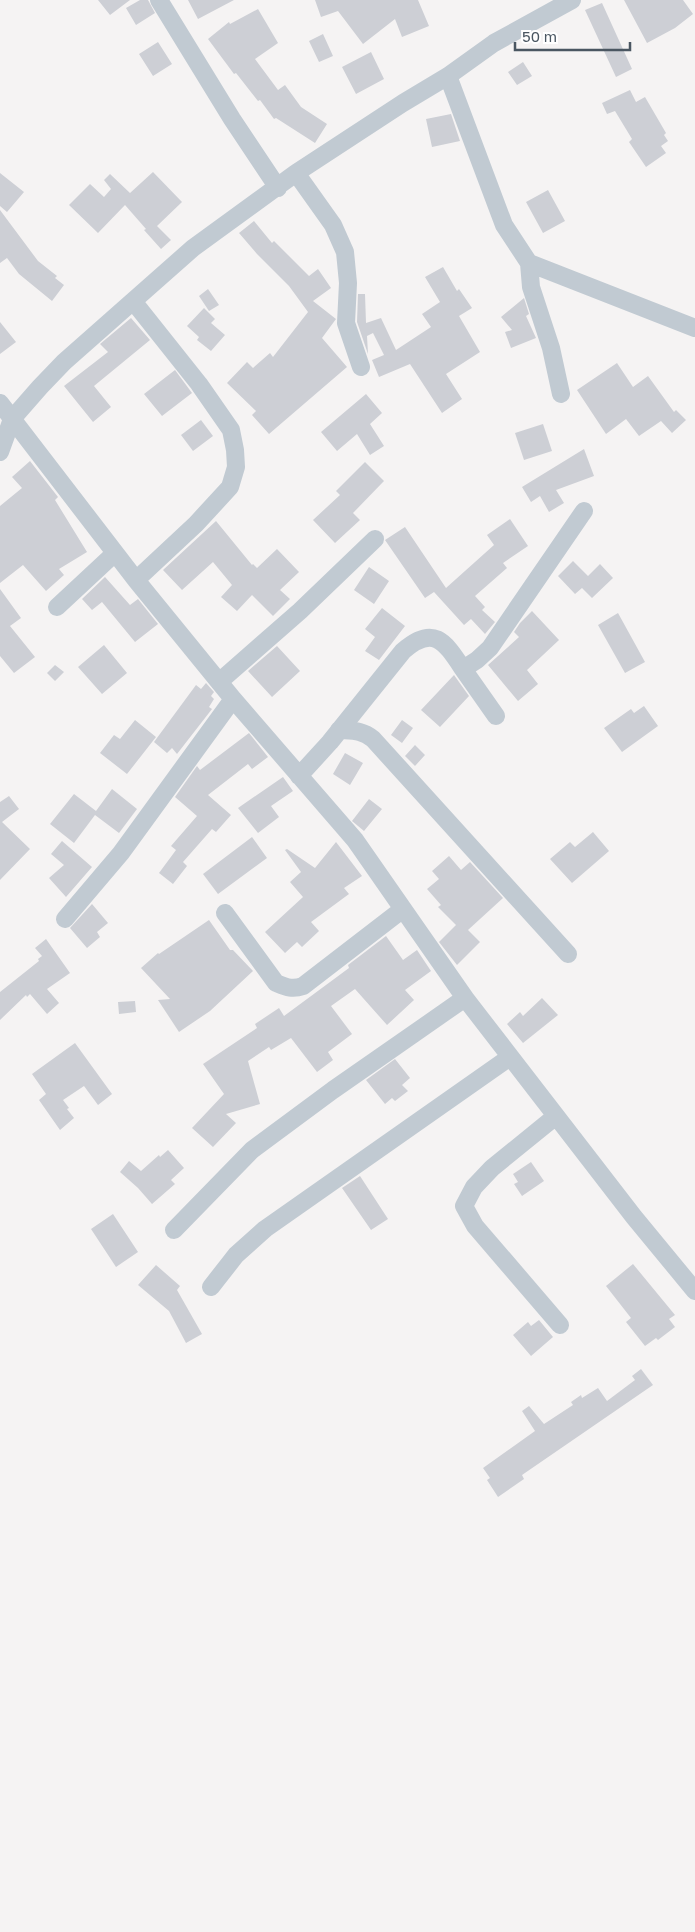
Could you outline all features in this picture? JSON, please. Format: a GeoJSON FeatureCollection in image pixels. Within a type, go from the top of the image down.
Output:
{"type":"FeatureCollection","features":[{"type":"Feature","properties":{"kind":"street"},"geometry":{"type":"LineString","coordinates":[[159,0],[232,120],[278,188]]}},
{"type":"Feature","properties":{"kind":"street"},"geometry":{"type":"LineString","coordinates":[[0,452],[12,419],[23,405],[64,362],[193,248],[278,188],[296,173],[448,76],[552,4],[572,0]]}},
{"type":"Feature","properties":{"kind":"street"},"geometry":{"type":"LineString","coordinates":[[448,76],[504,225],[529,263],[531,287],[551,348],[561,394]]}},
{"type":"Feature","properties":{"kind":"street"},"geometry":{"type":"LineString","coordinates":[[296,173],[333,225],[345,252],[348,283],[346,323],[361,366]]}},
{"type":"Feature","properties":{"kind":"street"},"geometry":{"type":"LineString","coordinates":[[529,263],[695,328]]}},
{"type":"Feature","properties":{"kind":"street"},"geometry":{"type":"LineString","coordinates":[[133,301],[199,384],[231,430],[236,450],[236,467],[230,487],[196,524],[136,580]]}},
{"type":"Feature","properties":{"kind":"street"},"geometry":{"type":"LineString","coordinates":[[0,403],[136,580],[233,699],[355,840],[465,998],[634,1217],[695,1291]]}},
{"type":"Feature","properties":{"kind":"street"},"geometry":{"type":"LineString","coordinates":[[463,668],[477,660],[490,648],[584,511]]}},
{"type":"Feature","properties":{"kind":"street"},"geometry":{"type":"LineString","coordinates":[[219,682],[300,612],[375,539]]}},
{"type":"Feature","properties":{"kind":"street"},"geometry":{"type":"LineString","coordinates":[[57,607],[115,553]]}},
{"type":"Feature","properties":{"kind":"street"},"geometry":{"type":"LineString","coordinates":[[299,776],[404,651],[422,638],[432,638],[446,644],[496,716]]}},
{"type":"Feature","properties":{"kind":"street"},"geometry":{"type":"LineString","coordinates":[[65,919],[121,853],[233,699]]}},
{"type":"Feature","properties":{"kind":"street"},"geometry":{"type":"LineString","coordinates":[[339,730],[359,731],[366,733],[373,739],[568,954]]}},
{"type":"Feature","properties":{"kind":"street"},"geometry":{"type":"LineString","coordinates":[[225,913],[276,983],[288,988],[296,988],[303,986],[403,909]]}},
{"type":"Feature","properties":{"kind":"street"},"geometry":{"type":"LineString","coordinates":[[174,1230],[252,1150],[333,1090],[465,998]]}},
{"type":"Feature","properties":{"kind":"street"},"geometry":{"type":"LineString","coordinates":[[211,1287],[236,1255],[265,1229],[510,1057]]}},
{"type":"Feature","properties":{"kind":"street"},"geometry":{"type":"LineString","coordinates":[[556,1116],[492,1168],[474,1187],[464,1206],[475,1226],[560,1325]]}},
{"type":"Feature","properties":{"kind":"building"},"geometry":{"type":"Polygon","coordinates":[[[98,0],[130,0],[110,15],[98,0]]]}},
{"type":"Feature","properties":{"kind":"building"},"geometry":{"type":"Polygon","coordinates":[[[140,0],[148,0],[155,13],[136,25],[126,8],[140,0]]]}},
{"type":"Feature","properties":{"kind":"building"},"geometry":{"type":"Polygon","coordinates":[[[188,0],[234,0],[198,19],[188,0]]]}},
{"type":"Feature","properties":{"kind":"building"},"geometry":{"type":"Polygon","coordinates":[[[315,0],[418,0],[429,26],[402,37],[395,19],[363,44],[338,11],[321,17],[315,0]]]}},
{"type":"Feature","properties":{"kind":"building"},"geometry":{"type":"Polygon","coordinates":[[[624,0],[683,0],[693,14],[675,28],[647,43],[624,0]]]}},
{"type":"Feature","properties":{"kind":"building"},"geometry":{"type":"Polygon","coordinates":[[[602,3],[632,69],[616,77],[585,10],[602,3]]]}},
{"type":"Feature","properties":{"kind":"building"},"geometry":{"type":"Polygon","coordinates":[[[258,9],[278,43],[255,59],[278,90],[285,85],[301,107],[327,124],[315,143],[276,118],[274,119],[236,73],[234,74],[208,39],[229,22],[230,24],[258,9]]]}},
{"type":"Feature","properties":{"kind":"building"},"geometry":{"type":"Polygon","coordinates":[[[323,34],[333,56],[319,62],[309,41],[323,34]]]}},
{"type":"Feature","properties":{"kind":"building"},"geometry":{"type":"Polygon","coordinates":[[[158,42],[172,64],[153,76],[139,54],[158,42]]]}},
{"type":"Feature","properties":{"kind":"building"},"geometry":{"type":"Polygon","coordinates":[[[371,52],[384,79],[356,94],[342,67],[371,52]]]}},
{"type":"Feature","properties":{"kind":"building"},"geometry":{"type":"Polygon","coordinates":[[[523,62],[532,76],[517,85],[508,72],[523,62]]]}},
{"type":"Feature","properties":{"kind":"building"},"geometry":{"type":"Polygon","coordinates":[[[630,90],[636,102],[645,97],[666,133],[664,135],[668,141],[661,146],[666,153],[646,167],[629,142],[632,139],[615,111],[607,114],[602,103],[630,90]]]}},
{"type":"Feature","properties":{"kind":"building"},"geometry":{"type":"Polygon","coordinates":[[[451,114],[460,141],[432,147],[426,119],[451,114]]]}},
{"type":"Feature","properties":{"kind":"building"},"geometry":{"type":"Polygon","coordinates":[[[153,172],[182,202],[157,226],[171,240],[161,249],[125,205],[98,233],[69,205],[90,184],[104,197],[111,189],[104,180],[110,174],[130,193],[153,172]]]}},
{"type":"Feature","properties":{"kind":"building"},"geometry":{"type":"Polygon","coordinates":[[[0,173],[24,192],[7,212],[0,206],[0,173]]]}},
{"type":"Feature","properties":{"kind":"building"},"geometry":{"type":"Polygon","coordinates":[[[548,190],[565,221],[543,233],[526,202],[548,190]]]}},
{"type":"Feature","properties":{"kind":"building"},"geometry":{"type":"Polygon","coordinates":[[[0,210],[38,261],[57,276],[55,278],[64,285],[52,301],[19,274],[7,258],[0,263],[0,210]]]}},
{"type":"Feature","properties":{"kind":"building"},"geometry":{"type":"Polygon","coordinates":[[[254,221],[272,243],[274,241],[309,276],[318,269],[331,288],[313,301],[336,319],[322,338],[347,367],[269,434],[252,415],[256,411],[227,383],[247,362],[253,368],[270,353],[273,357],[308,312],[289,286],[239,233],[254,221]]]}},
{"type":"Feature","properties":{"kind":"building"},"geometry":{"type":"Polygon","coordinates":[[[443,267],[457,291],[459,289],[472,308],[459,316],[480,352],[446,374],[462,399],[442,413],[410,364],[379,377],[372,360],[384,355],[373,333],[367,336],[368,354],[357,322],[358,294],[365,294],[366,323],[381,318],[396,350],[431,327],[422,314],[440,302],[425,277],[443,267]]]}},
{"type":"Feature","properties":{"kind":"building"},"geometry":{"type":"Polygon","coordinates":[[[208,289],[219,305],[209,311],[199,296],[208,289]]]}},
{"type":"Feature","properties":{"kind":"building"},"geometry":{"type":"Polygon","coordinates":[[[524,298],[529,314],[526,316],[536,338],[511,348],[505,332],[512,330],[501,317],[524,298]]]}},
{"type":"Feature","properties":{"kind":"building"},"geometry":{"type":"Polygon","coordinates":[[[204,308],[215,319],[211,323],[225,335],[211,351],[197,340],[199,337],[187,326],[204,308]]]}},
{"type":"Feature","properties":{"kind":"building"},"geometry":{"type":"Polygon","coordinates":[[[131,318],[150,340],[94,386],[111,407],[93,422],[64,386],[108,352],[100,344],[131,318]]]}},
{"type":"Feature","properties":{"kind":"building"},"geometry":{"type":"Polygon","coordinates":[[[0,322],[16,342],[0,354],[0,322]]]}},
{"type":"Feature","properties":{"kind":"building"},"geometry":{"type":"Polygon","coordinates":[[[617,363],[633,387],[648,376],[674,412],[676,410],[686,420],[672,433],[661,421],[639,436],[626,419],[606,434],[577,390],[617,363]]]}},
{"type":"Feature","properties":{"kind":"building"},"geometry":{"type":"Polygon","coordinates":[[[175,370],[192,393],[162,416],[144,394],[175,370]]]}},
{"type":"Feature","properties":{"kind":"building"},"geometry":{"type":"Polygon","coordinates":[[[366,394],[382,413],[370,424],[384,446],[370,455],[357,434],[337,451],[321,432],[366,394]]]}},
{"type":"Feature","properties":{"kind":"building"},"geometry":{"type":"Polygon","coordinates":[[[201,420],[213,436],[193,451],[181,435],[201,420]]]}},
{"type":"Feature","properties":{"kind":"building"},"geometry":{"type":"Polygon","coordinates":[[[543,424],[552,451],[524,460],[515,433],[543,424]]]}},
{"type":"Feature","properties":{"kind":"building"},"geometry":{"type":"Polygon","coordinates":[[[584,449],[594,476],[556,490],[564,503],[549,512],[540,496],[531,502],[522,487],[584,449]]]}},
{"type":"Feature","properties":{"kind":"building"},"geometry":{"type":"Polygon","coordinates":[[[30,461],[58,497],[55,500],[87,552],[59,569],[64,575],[46,591],[23,565],[0,583],[0,506],[22,488],[12,477],[30,461]]]}},
{"type":"Feature","properties":{"kind":"building"},"geometry":{"type":"Polygon","coordinates":[[[365,462],[384,481],[353,513],[360,520],[335,543],[313,520],[340,495],[336,491],[365,462]]]}},
{"type":"Feature","properties":{"kind":"building"},"geometry":{"type":"Polygon","coordinates":[[[510,519],[528,546],[503,563],[507,568],[475,596],[485,607],[482,610],[495,622],[485,634],[471,619],[464,625],[434,592],[425,598],[385,540],[405,527],[446,588],[494,545],[487,535],[510,519]]]}},
{"type":"Feature","properties":{"kind":"building"},"geometry":{"type":"Polygon","coordinates":[[[216,521],[252,565],[257,568],[277,549],[299,572],[280,590],[290,599],[273,616],[252,595],[237,611],[221,597],[232,585],[213,562],[182,590],[163,570],[216,521]]]}},
{"type":"Feature","properties":{"kind":"building"},"geometry":{"type":"Polygon","coordinates":[[[573,561],[588,576],[600,564],[613,578],[592,598],[582,588],[575,594],[558,576],[573,561]]]}},
{"type":"Feature","properties":{"kind":"building"},"geometry":{"type":"Polygon","coordinates":[[[369,567],[389,581],[374,604],[354,590],[369,567]]]}},
{"type":"Feature","properties":{"kind":"building"},"geometry":{"type":"Polygon","coordinates":[[[105,577],[130,605],[138,599],[158,624],[135,642],[102,602],[92,610],[82,599],[105,577]]]}},
{"type":"Feature","properties":{"kind":"building"},"geometry":{"type":"Polygon","coordinates":[[[0,589],[21,618],[10,626],[35,657],[14,673],[0,656],[0,589]]]}},
{"type":"Feature","properties":{"kind":"building"},"geometry":{"type":"Polygon","coordinates":[[[382,608],[405,626],[379,660],[365,651],[375,637],[365,629],[382,608]]]}},
{"type":"Feature","properties":{"kind":"building"},"geometry":{"type":"Polygon","coordinates":[[[532,611],[559,640],[527,670],[538,684],[518,701],[488,665],[519,637],[514,632],[532,611]]]}},
{"type":"Feature","properties":{"kind":"building"},"geometry":{"type":"Polygon","coordinates":[[[618,613],[645,662],[625,673],[598,625],[618,613]]]}},
{"type":"Feature","properties":{"kind":"building"},"geometry":{"type":"Polygon","coordinates":[[[104,645],[127,673],[102,694],[78,667],[104,645]]]}},
{"type":"Feature","properties":{"kind":"building"},"geometry":{"type":"Polygon","coordinates":[[[277,646],[300,671],[272,697],[248,671],[277,646]]]}},
{"type":"Feature","properties":{"kind":"building"},"geometry":{"type":"Polygon","coordinates":[[[55,665],[64,672],[55,681],[47,673],[55,665]]]}},
{"type":"Feature","properties":{"kind":"building"},"geometry":{"type":"Polygon","coordinates":[[[454,675],[469,696],[440,727],[421,710],[454,675]]]}},
{"type":"Feature","properties":{"kind":"building"},"geometry":{"type":"Polygon","coordinates":[[[206,683],[214,692],[211,696],[214,699],[209,707],[212,709],[177,754],[172,748],[167,753],[154,742],[196,685],[201,689],[206,683]]]}},
{"type":"Feature","properties":{"kind":"building"},"geometry":{"type":"Polygon","coordinates":[[[644,706],[658,726],[622,752],[604,728],[631,709],[634,713],[644,706]]]}},
{"type":"Feature","properties":{"kind":"building"},"geometry":{"type":"Polygon","coordinates":[[[135,720],[156,737],[127,774],[100,753],[114,735],[120,739],[135,720]]]}},
{"type":"Feature","properties":{"kind":"building"},"geometry":{"type":"Polygon","coordinates":[[[402,720],[413,728],[402,743],[391,735],[402,720]]]}},
{"type":"Feature","properties":{"kind":"building"},"geometry":{"type":"Polygon","coordinates":[[[249,733],[268,757],[252,769],[248,764],[208,795],[231,815],[216,832],[212,829],[183,862],[187,866],[173,884],[159,873],[176,850],[171,846],[197,816],[175,797],[197,766],[200,770],[249,733]]]}},
{"type":"Feature","properties":{"kind":"building"},"geometry":{"type":"Polygon","coordinates":[[[415,745],[425,755],[415,766],[405,756],[415,745]]]}},
{"type":"Feature","properties":{"kind":"building"},"geometry":{"type":"Polygon","coordinates":[[[345,753],[363,763],[350,785],[333,774],[345,753]]]}},
{"type":"Feature","properties":{"kind":"building"},"geometry":{"type":"Polygon","coordinates":[[[283,777],[293,791],[271,806],[279,817],[258,833],[238,808],[283,777]]]}},
{"type":"Feature","properties":{"kind":"building"},"geometry":{"type":"Polygon","coordinates":[[[112,789],[137,809],[119,833],[95,815],[74,843],[50,824],[74,794],[96,811],[112,789]]]}},
{"type":"Feature","properties":{"kind":"building"},"geometry":{"type":"Polygon","coordinates":[[[9,796],[19,809],[2,822],[30,849],[0,880],[0,802],[9,796]]]}},
{"type":"Feature","properties":{"kind":"building"},"geometry":{"type":"Polygon","coordinates":[[[369,799],[382,809],[364,831],[352,821],[369,799]]]}},
{"type":"Feature","properties":{"kind":"building"},"geometry":{"type":"Polygon","coordinates":[[[593,832],[609,851],[572,883],[550,859],[570,842],[575,847],[593,832]]]}},
{"type":"Feature","properties":{"kind":"building"},"geometry":{"type":"Polygon","coordinates":[[[252,837],[267,858],[218,894],[203,874],[252,837]]]}},
{"type":"Feature","properties":{"kind":"building"},"geometry":{"type":"Polygon","coordinates":[[[62,841],[92,867],[66,897],[49,878],[64,865],[51,854],[62,841]]]}},
{"type":"Feature","properties":{"kind":"building"},"geometry":{"type":"Polygon","coordinates":[[[336,842],[362,876],[344,888],[349,894],[311,922],[319,931],[302,947],[297,942],[285,953],[265,932],[303,897],[290,882],[301,872],[285,850],[287,849],[315,868],[336,842]]]}},
{"type":"Feature","properties":{"kind":"building"},"geometry":{"type":"Polygon","coordinates":[[[449,856],[461,870],[470,862],[503,898],[468,930],[480,942],[457,965],[439,942],[456,925],[438,907],[441,905],[427,889],[439,879],[432,871],[449,856]]]}},
{"type":"Feature","properties":{"kind":"building"},"geometry":{"type":"Polygon","coordinates":[[[92,904],[108,923],[97,932],[100,937],[87,948],[70,928],[92,904]]]}},
{"type":"Feature","properties":{"kind":"building"},"geometry":{"type":"Polygon","coordinates":[[[209,920],[230,950],[233,950],[253,971],[210,1011],[179,1032],[158,1000],[170,999],[141,968],[158,953],[209,920]]]}},
{"type":"Feature","properties":{"kind":"building"},"geometry":{"type":"Polygon","coordinates":[[[386,936],[403,960],[417,950],[431,971],[405,990],[414,1000],[387,1025],[355,989],[331,1006],[352,1034],[328,1052],[333,1060],[317,1072],[291,1038],[271,1050],[269,1047],[248,1061],[260,1104],[226,1114],[236,1123],[213,1147],[192,1128],[224,1094],[203,1064],[257,1028],[255,1024],[279,1008],[284,1016],[349,968],[348,965],[386,936]]]}},
{"type":"Feature","properties":{"kind":"building"},"geometry":{"type":"Polygon","coordinates":[[[46,939],[70,973],[47,989],[59,1003],[47,1014],[30,994],[27,997],[26,995],[0,1020],[0,992],[39,961],[38,959],[42,956],[35,948],[46,939]]]}},
{"type":"Feature","properties":{"kind":"building"},"geometry":{"type":"Polygon","coordinates":[[[542,998],[558,1015],[523,1043],[507,1024],[520,1012],[523,1016],[542,998]]]}},
{"type":"Feature","properties":{"kind":"building"},"geometry":{"type":"Polygon","coordinates":[[[135,1001],[136,1012],[119,1014],[118,1002],[135,1001]]]}},
{"type":"Feature","properties":{"kind":"building"},"geometry":{"type":"Polygon","coordinates":[[[75,1043],[112,1094],[98,1105],[84,1086],[63,1100],[74,1118],[60,1130],[39,1100],[46,1094],[32,1074],[75,1043]]]}},
{"type":"Feature","properties":{"kind":"building"},"geometry":{"type":"Polygon","coordinates":[[[395,1059],[410,1078],[402,1085],[408,1091],[395,1101],[392,1098],[385,1104],[366,1080],[395,1059]]]}},
{"type":"Feature","properties":{"kind":"building"},"geometry":{"type":"Polygon","coordinates":[[[168,1150],[184,1168],[171,1180],[175,1184],[152,1204],[120,1172],[129,1161],[141,1171],[159,1155],[160,1157],[168,1150]]]}},
{"type":"Feature","properties":{"kind":"building"},"geometry":{"type":"Polygon","coordinates":[[[531,1162],[544,1181],[522,1196],[514,1184],[518,1182],[513,1174],[531,1162]]]}},
{"type":"Feature","properties":{"kind":"building"},"geometry":{"type":"Polygon","coordinates":[[[360,1176],[388,1219],[371,1230],[342,1188],[360,1176]]]}},
{"type":"Feature","properties":{"kind":"building"},"geometry":{"type":"Polygon","coordinates":[[[113,1214],[138,1252],[116,1267],[91,1229],[113,1214]]]}},
{"type":"Feature","properties":{"kind":"building"},"geometry":{"type":"Polygon","coordinates":[[[633,1264],[675,1315],[669,1319],[675,1327],[658,1340],[656,1338],[645,1346],[626,1322],[631,1318],[606,1286],[633,1264]]]}},
{"type":"Feature","properties":{"kind":"building"},"geometry":{"type":"Polygon","coordinates":[[[156,1265],[180,1286],[177,1290],[202,1334],[186,1343],[169,1311],[138,1285],[156,1265]]]}},
{"type":"Feature","properties":{"kind":"building"},"geometry":{"type":"Polygon","coordinates":[[[539,1320],[553,1337],[531,1356],[513,1335],[528,1322],[531,1326],[539,1320]]]}},
{"type":"Feature","properties":{"kind":"building"},"geometry":{"type":"Polygon","coordinates":[[[641,1369],[653,1385],[522,1475],[524,1479],[498,1497],[487,1480],[490,1478],[483,1468],[535,1431],[522,1411],[529,1406],[544,1424],[573,1405],[571,1402],[581,1395],[582,1398],[598,1388],[607,1401],[635,1380],[632,1376],[641,1369]]]}}]}
